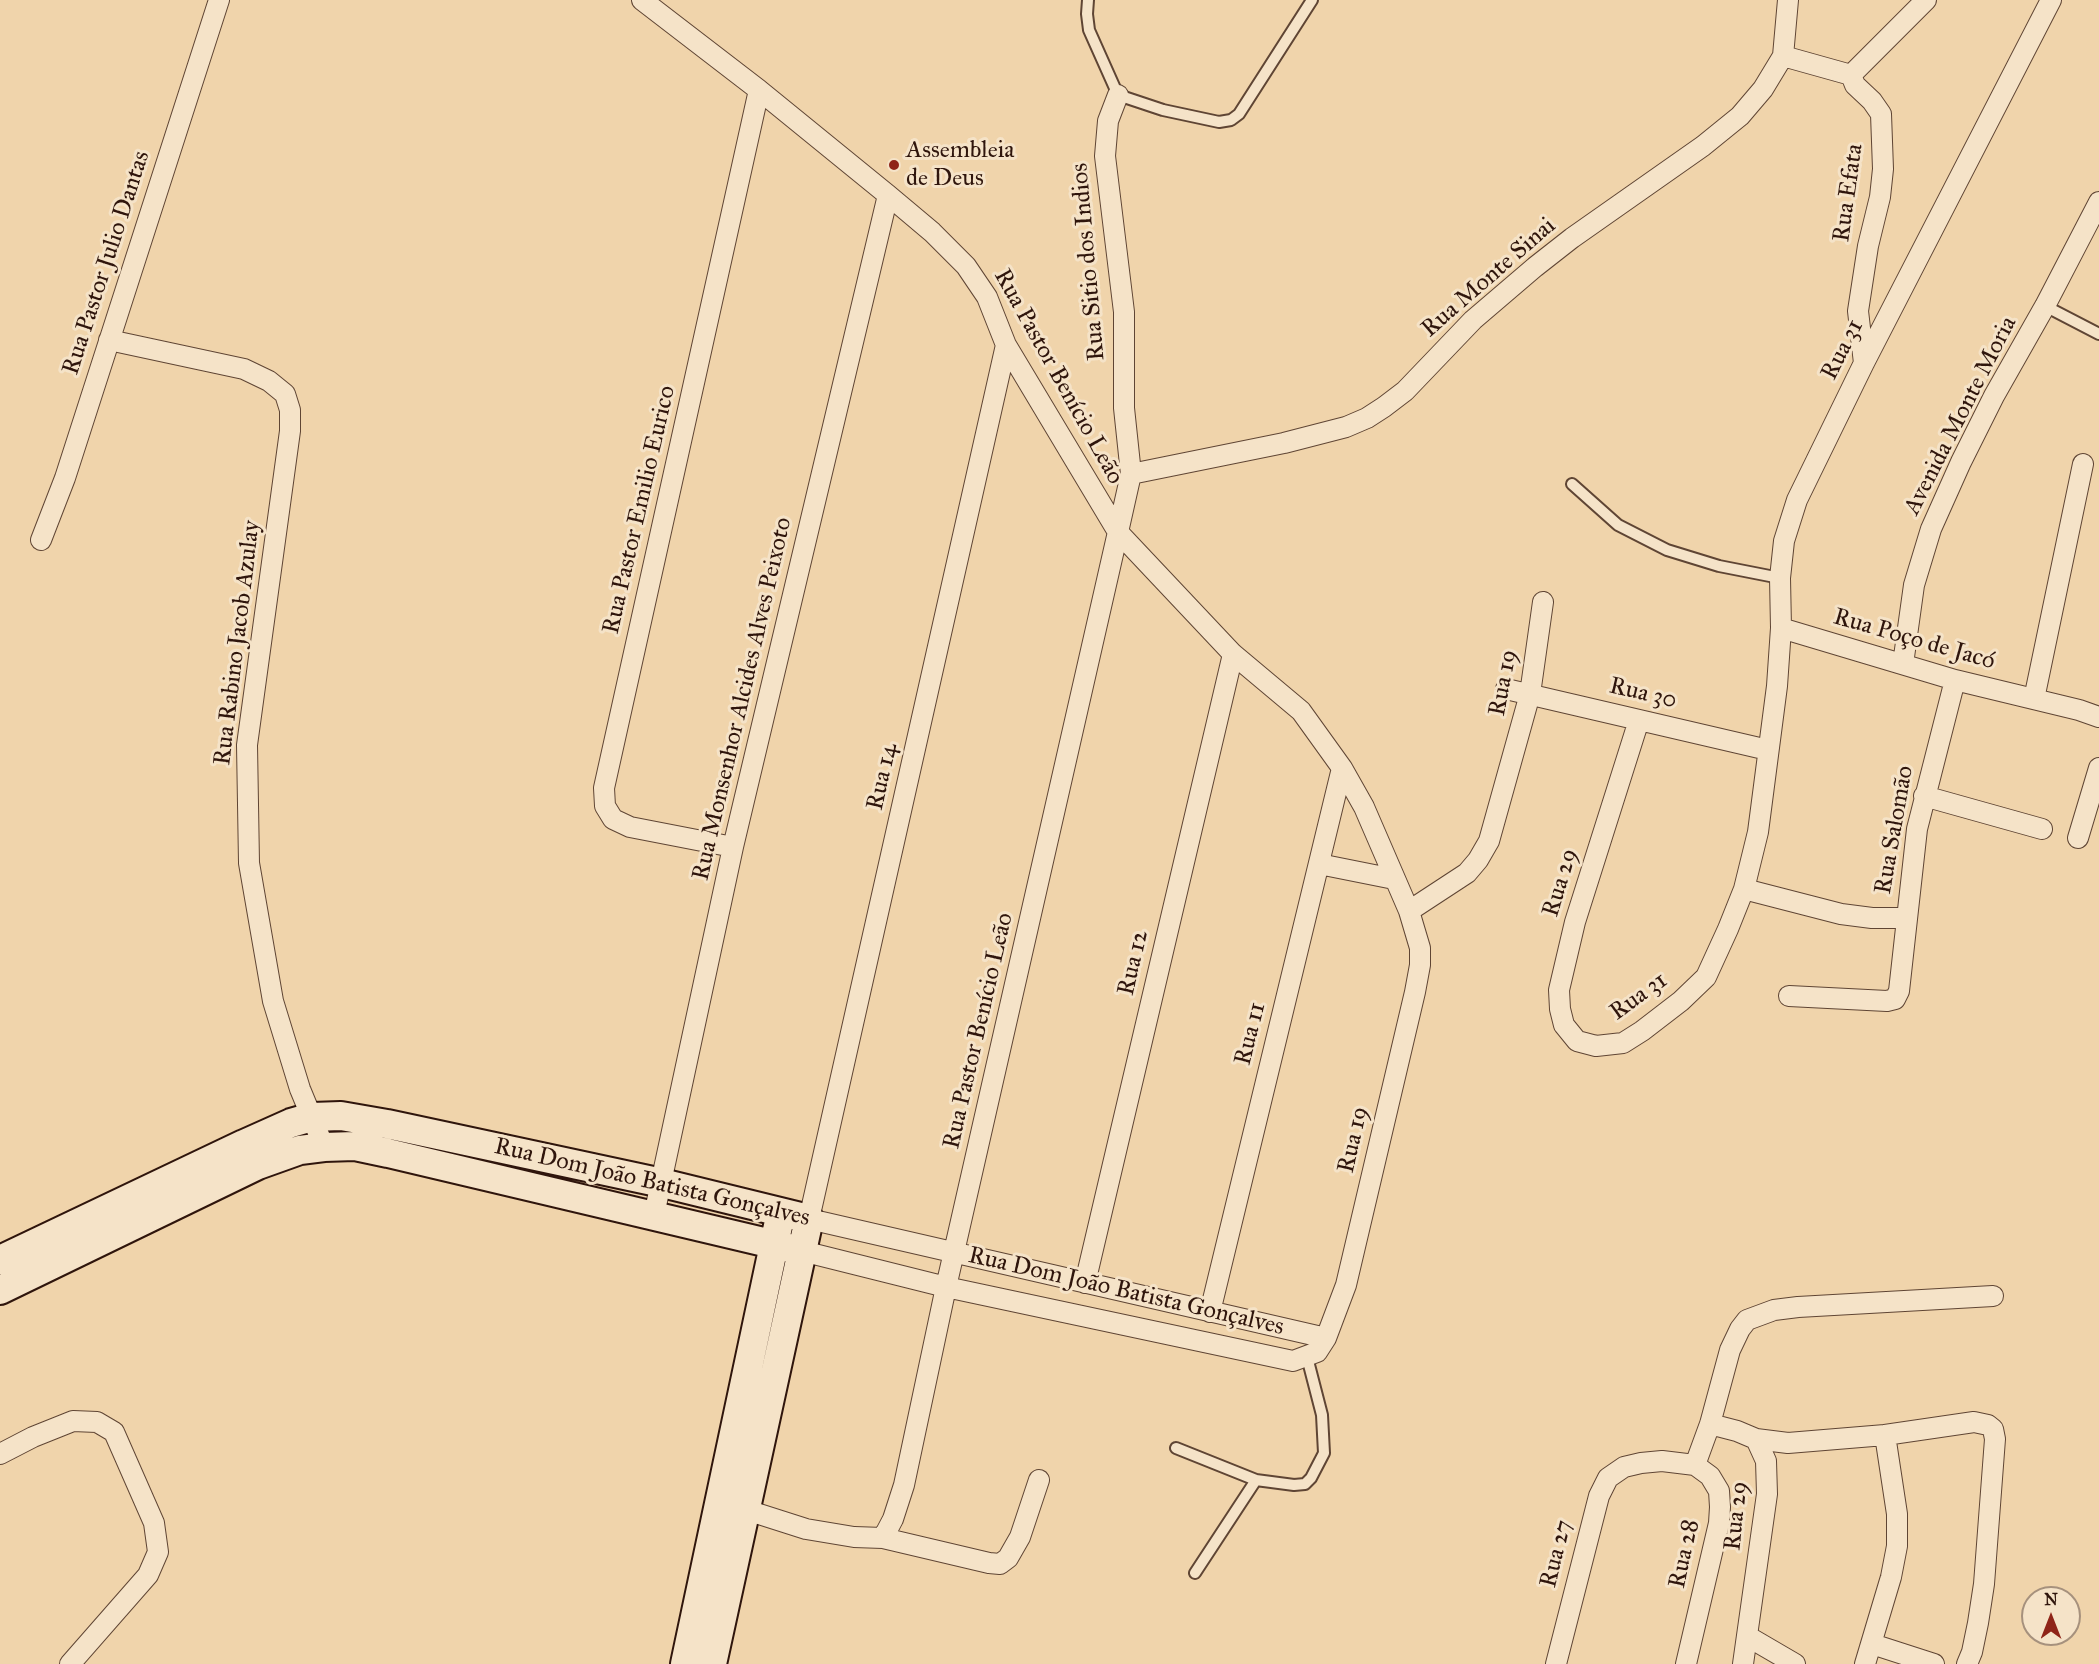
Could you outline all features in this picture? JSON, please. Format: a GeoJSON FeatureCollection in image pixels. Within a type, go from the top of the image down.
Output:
{"type":"FeatureCollection","features":[{"type":"Feature","properties":{"kind":"street","name":"Rua Pastor Julio Dantas"},"geometry":{"type":"LineString","coordinates":[[42,540],[65,478],[219,0]]}},
{"type":"Feature","properties":{"kind":"street","name":"Rua Pastor Benício Leão"},"geometry":{"type":"LineString","coordinates":[[642,0],[759,90],[888,195],[932,232],[966,266],[987,297],[1006,345],[1118,532],[1233,654],[1301,711],[1342,768],[1364,807],[1409,911],[1416,934]]}},
{"type":"Feature","properties":{"kind":"street","name":"Rua Monte Sinai"},"geometry":{"type":"LineString","coordinates":[[1131,474],[1284,443],[1346,427],[1367,418],[1406,391],[1473,321],[1535,267],[1572,238],[1703,146],[1740,116],[1763,89],[1783,56],[1788,0]]}},
{"type":"Feature","properties":{"kind":"street"},"geometry":{"type":"LineString","coordinates":[[1783,56],[1851,75],[1926,0]]}},
{"type":"Feature","properties":{"kind":"street","name":"Rua 31"},"geometry":{"type":"LineString","coordinates":[[1596,1046],[1623,1043],[1682,1001],[1706,977],[1728,929],[1744,890],[1758,832],[1777,686],[1781,628],[1780,578],[1784,541],[1797,500],[1864,363],[2052,0]]}},
{"type":"Feature","properties":{"kind":"street","name":"Rua Efata"},"geometry":{"type":"LineString","coordinates":[[1851,75],[1855,85],[1872,101],[1881,114],[1883,134],[1880,197],[1868,246],[1857,311],[1864,363]]}},
{"type":"Feature","properties":{"kind":"street","name":"Rua Pastor Emilio Eurico"},"geometry":{"type":"LineString","coordinates":[[734,847],[630,826],[612,819],[605,806],[604,788],[759,90]]}},
{"type":"Feature","properties":{"kind":"street","name":"Rua Sitio dos Indios"},"geometry":{"type":"LineString","coordinates":[[1118,95],[1108,121],[1105,156],[1122,293],[1123,397],[1131,474],[1118,532]]}},
{"type":"Feature","properties":{"kind":"street","name":"Rua Monsenhor Alcides Alves Peixoto"},"geometry":{"type":"LineString","coordinates":[[654,1215],[734,847],[888,195]]}},
{"type":"Feature","properties":{"kind":"street","name":"Avenida Monte Moria"},"geometry":{"type":"LineString","coordinates":[[1903,664],[1914,585],[1931,528],[1989,406],[2045,306],[2099,202]]}},
{"type":"Feature","properties":{"kind":"street","name":"Rua Rabino Jacob Azulay"},"geometry":{"type":"LineString","coordinates":[[109,340],[244,369],[269,381],[285,394],[290,410],[290,431],[247,745],[249,863],[273,1001],[300,1089],[324,1147]]}},
{"type":"Feature","properties":{"kind":"street","name":"Rua 14"},"geometry":{"type":"LineString","coordinates":[[809,1219],[1006,345]]}},
{"type":"Feature","properties":{"kind":"street"},"geometry":{"type":"LineString","coordinates":[[2034,699],[2083,464]]}},
{"type":"Feature","properties":{"kind":"street","name":"Rua Pastor Benício Leão"},"geometry":{"type":"LineString","coordinates":[[883,1538],[893,1519],[904,1485],[946,1287],[1118,532]]}},
{"type":"Feature","properties":{"kind":"street","name":"Rua 19"},"geometry":{"type":"LineString","coordinates":[[1409,911],[1467,873],[1489,841],[1530,694],[1544,602]]}},
{"type":"Feature","properties":{"kind":"street","name":"Rua Poço de Jacó"},"geometry":{"type":"LineString","coordinates":[[1781,628],[1954,680],[2079,710],[2099,717]]}},
{"type":"Feature","properties":{"kind":"street","name":"Rua 12"},"geometry":{"type":"LineString","coordinates":[[1085,1283],[1233,654]]}},
{"type":"Feature","properties":{"kind":"street","name":"Rua Salomão"},"geometry":{"type":"LineString","coordinates":[[1789,996],[1887,1001],[1895,999],[1899,992],[1917,829],[1954,680]]}},
{"type":"Feature","properties":{"kind":"street","name":"Rua 30"},"geometry":{"type":"LineString","coordinates":[[1506,689],[1768,750]]}},
{"type":"Feature","properties":{"kind":"street","name":"Rua 29"},"geometry":{"type":"LineString","coordinates":[[1596,1046],[1577,1041],[1564,1025],[1559,990],[1575,922],[1639,720]]}},
{"type":"Feature","properties":{"kind":"street","name":"Rua 11"},"geometry":{"type":"LineString","coordinates":[[1210,1312],[1342,768]]}},
{"type":"Feature","properties":{"kind":"street"},"geometry":{"type":"LineString","coordinates":[[2078,838],[2099,768]]}},
{"type":"Feature","properties":{"kind":"street"},"geometry":{"type":"LineString","coordinates":[[1924,796],[2042,829]]}},
{"type":"Feature","properties":{"kind":"street"},"geometry":{"type":"LineString","coordinates":[[1319,864],[1394,879]]}},
{"type":"Feature","properties":{"kind":"street"},"geometry":{"type":"LineString","coordinates":[[1744,890],[1841,914],[1872,918],[1906,918]]}},
{"type":"Feature","properties":{"kind":"street","name":"Rua 19"},"geometry":{"type":"LineString","coordinates":[[1317,1349],[1346,1285],[1415,992],[1420,965],[1420,948],[1416,934]]}},
{"type":"Feature","properties":{"kind":"street","name":"Rua Dom João Batista Gonçalves"},"geometry":{"type":"LineString","coordinates":[[3,1271],[244,1144],[291,1123],[312,1117],[341,1116],[662,1183],[781,1213],[1210,1312],[1317,1349]]}},
{"type":"Feature","properties":{"kind":"street","name":"Rua Dom João Batista Gonçalves"},"geometry":{"type":"LineString","coordinates":[[3,1271],[258,1165],[300,1150],[355,1146],[654,1215],[946,1287],[1274,1358],[1293,1361],[1317,1349]]}},
{"type":"Feature","properties":{"kind":"street"},"geometry":{"type":"LineString","coordinates":[[781,1213],[789,1248]]}},
{"type":"Feature","properties":{"kind":"street"},"geometry":{"type":"LineString","coordinates":[[685,1664],[733,1505],[789,1248],[809,1219]]}},
{"type":"Feature","properties":{"kind":"street","name":"Rua 29"},"geometry":{"type":"LineString","coordinates":[[1695,1465],[1710,1424],[1735,1338],[1747,1320],[1759,1314],[1798,1307],[1993,1296]]}},
{"type":"Feature","properties":{"kind":"street"},"geometry":{"type":"LineString","coordinates":[[0,1454],[33,1437],[73,1421],[97,1422],[114,1432],[154,1523],[158,1552],[148,1575],[70,1664]]}},
{"type":"Feature","properties":{"kind":"street"},"geometry":{"type":"LineString","coordinates":[[1710,1424],[1737,1431],[1756,1440],[1799,1443],[1885,1435],[1974,1422],[1988,1425],[1995,1434],[1989,1534],[1976,1633],[1967,1664]]}},
{"type":"Feature","properties":{"kind":"street"},"geometry":{"type":"LineString","coordinates":[[1865,1664],[1891,1577],[1897,1546],[1896,1515],[1885,1435]]}},
{"type":"Feature","properties":{"kind":"street","name":"Rua 29"},"geometry":{"type":"LineString","coordinates":[[1743,1664],[1767,1494],[1766,1461],[1756,1440]]}},
{"type":"Feature","properties":{"kind":"street","name":"Rua 27"},"geometry":{"type":"LineString","coordinates":[[1556,1664],[1599,1496],[1608,1478],[1624,1467],[1641,1463],[1662,1461],[1695,1465]]}},
{"type":"Feature","properties":{"kind":"street","name":"Rua 28"},"geometry":{"type":"LineString","coordinates":[[1686,1664],[1719,1523],[1720,1507],[1719,1491],[1715,1484],[1710,1476],[1695,1465]]}},
{"type":"Feature","properties":{"kind":"street"},"geometry":{"type":"LineString","coordinates":[[733,1505],[832,1535],[883,1538],[1000,1564],[1008,1558],[1020,1537],[1039,1480]]}},
{"type":"Feature","properties":{"kind":"street"},"geometry":{"type":"LineString","coordinates":[[712,1664],[733,1505]]}},
{"type":"Feature","properties":{"kind":"street"},"geometry":{"type":"LineString","coordinates":[[1747,1636],[1795,1664]]}},
{"type":"Feature","properties":{"kind":"street"},"geometry":{"type":"LineString","coordinates":[[1872,1644],[1934,1664]]}},
{"type":"Feature","properties":{"kind":"lane"},"geometry":{"type":"LineString","coordinates":[[1088,0],[1089,30],[1118,95],[1162,110],[1219,122],[1231,120],[1248,103],[1312,0]]}},
{"type":"Feature","properties":{"kind":"lane"},"geometry":{"type":"LineString","coordinates":[[2045,306],[2099,334]]}},
{"type":"Feature","properties":{"kind":"lane"},"geometry":{"type":"LineString","coordinates":[[1572,484],[1618,525],[1667,550],[1719,566],[1780,578]]}},
{"type":"Feature","properties":{"kind":"lane"},"geometry":{"type":"LineString","coordinates":[[1176,1448],[1256,1480],[1305,1484],[1319,1466],[1324,1453],[1317,1349]]}},
{"type":"Feature","properties":{"kind":"lane"},"geometry":{"type":"LineString","coordinates":[[1195,1573],[1256,1480]]}},
{"type":"Feature","properties":{"kind":"place","name":"Assembleia de Deus"},"geometry":{"type":"Point","coordinates":[894,165]}}]}
